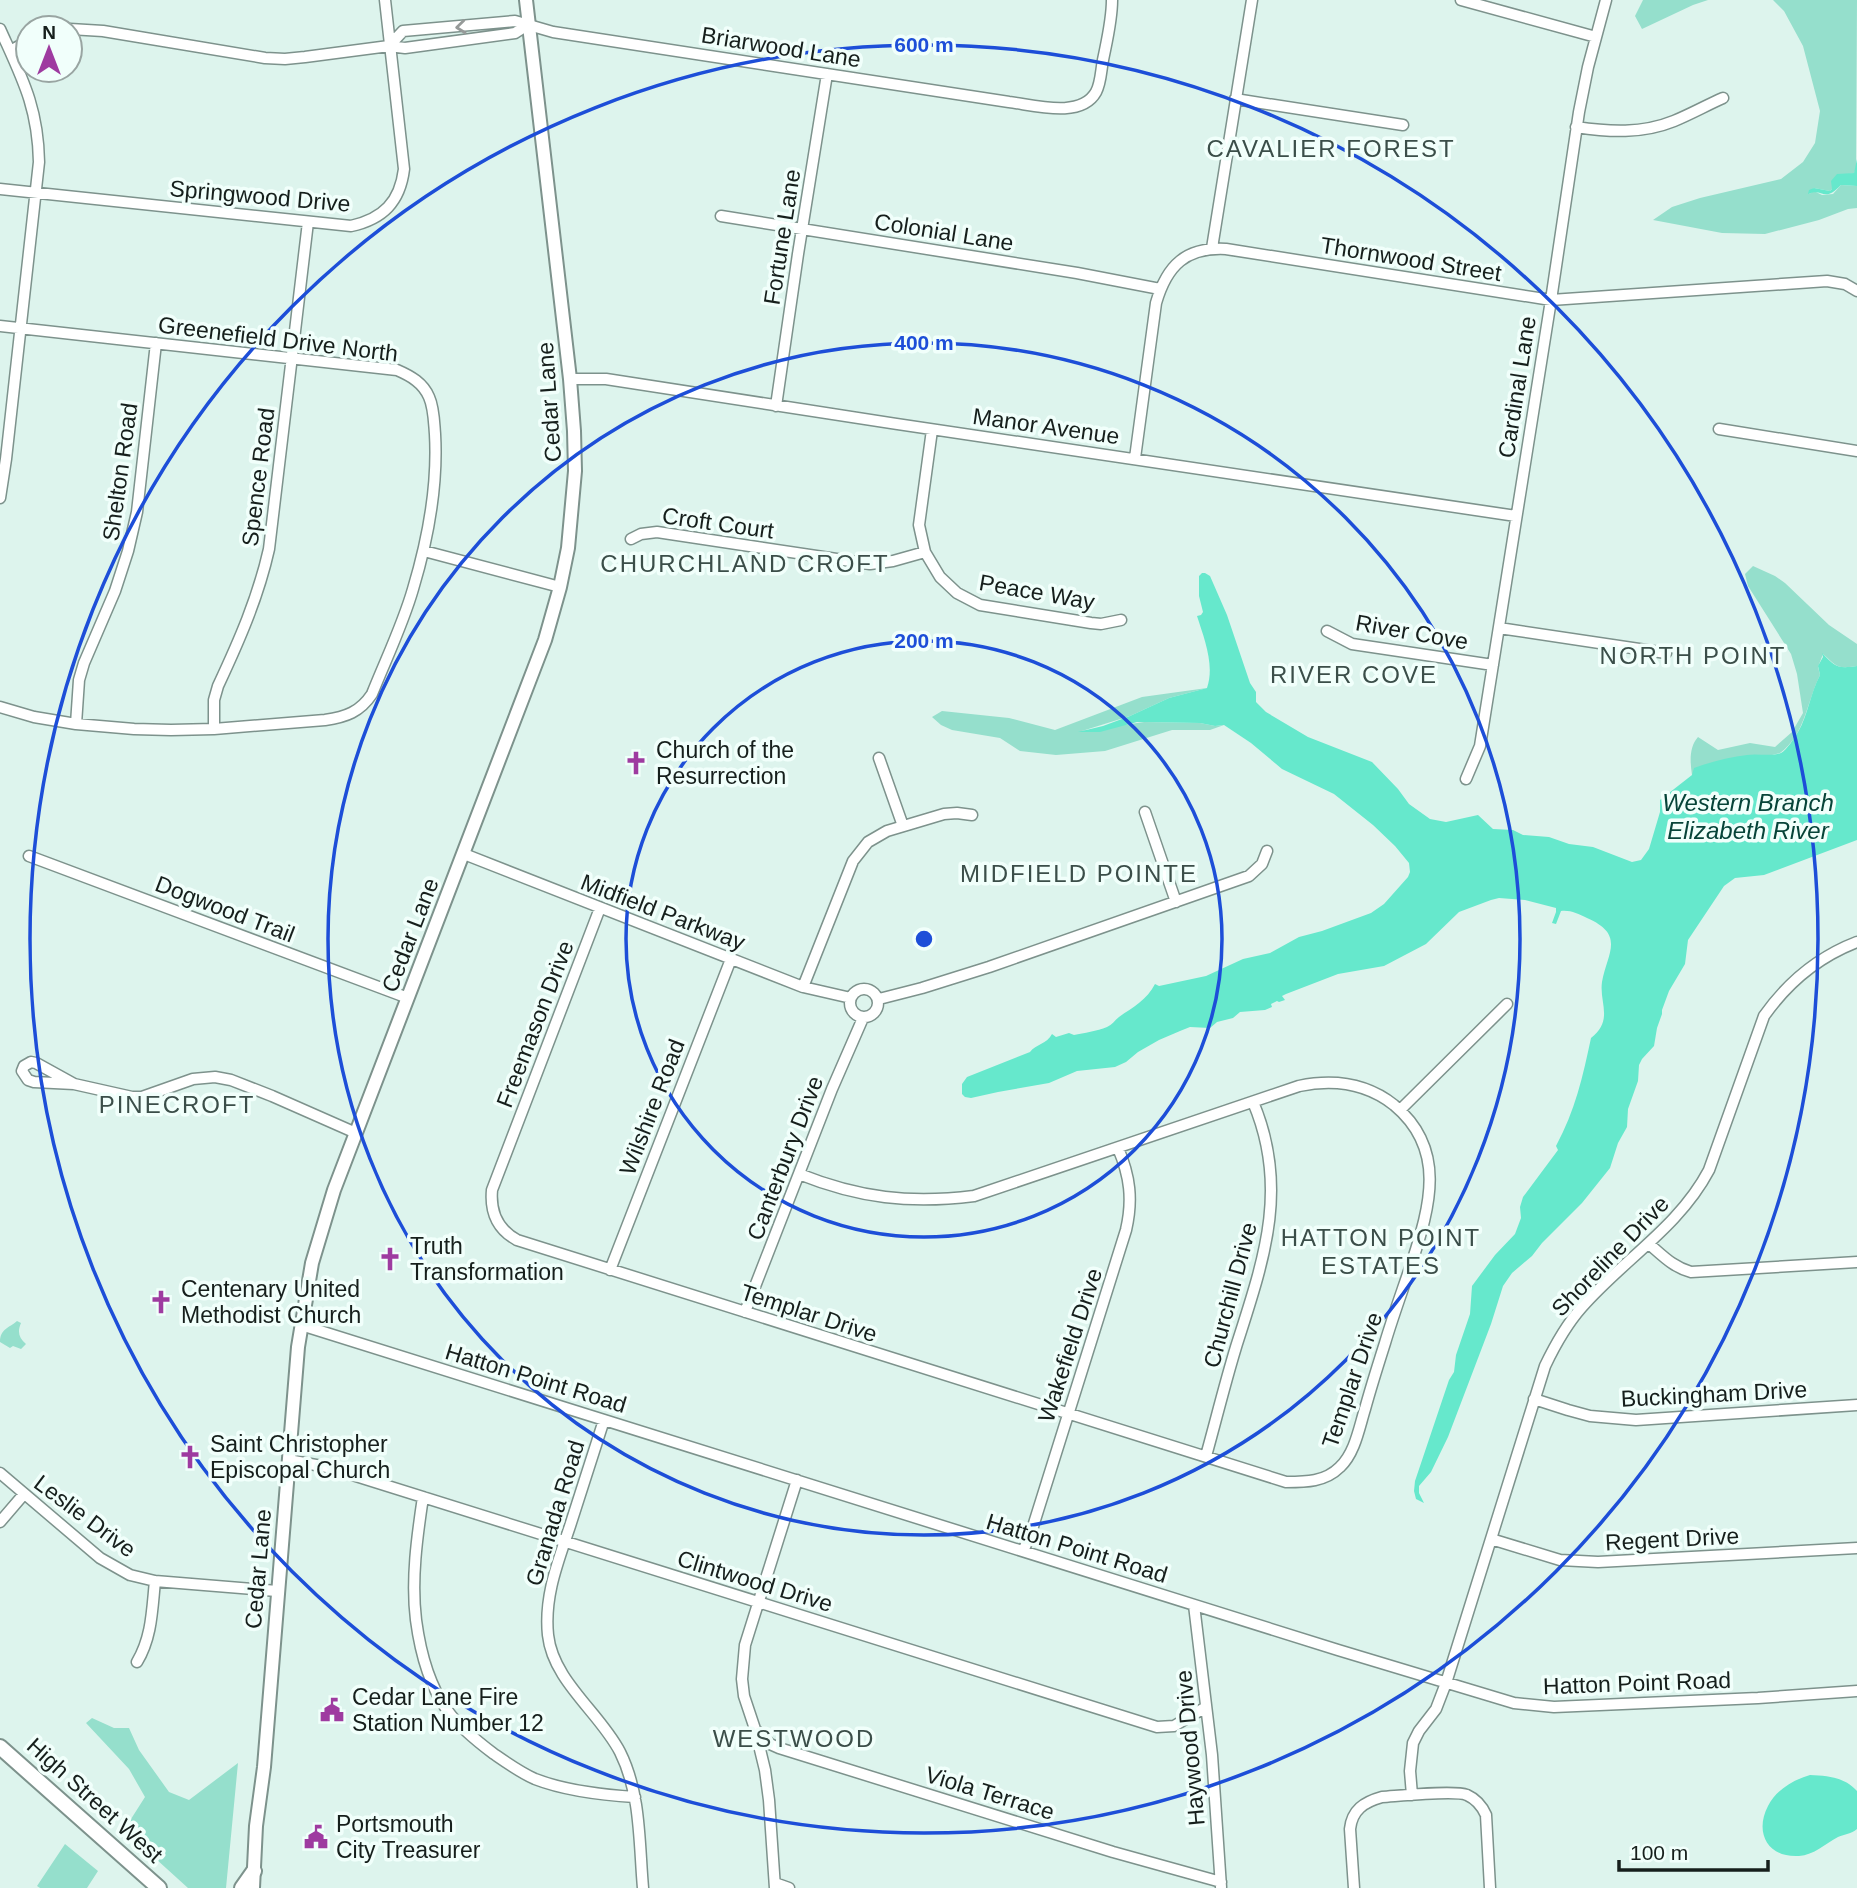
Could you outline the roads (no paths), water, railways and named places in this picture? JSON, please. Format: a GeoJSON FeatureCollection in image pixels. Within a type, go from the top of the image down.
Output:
{"type":"FeatureCollection","features":[{"type":"Feature","properties":{"kind":"main road","name":"Cedar Lane"},"geometry":{"type":"LineString","coordinates":[[253,1888],[256,1826],[264,1767],[300,1325],[312,1263],[324,1220],[356,1133],[545,640],[561,587],[568,548],[575,471],[574,431],[526,0]]}},
{"type":"Feature","properties":{"kind":"main road","name":"High Street West"},"geometry":{"type":"LineString","coordinates":[[0,1747],[159,1888]]}},
{"type":"Feature","properties":{"kind":"main road"},"geometry":{"type":"LineString","coordinates":[[242,1888],[254,1871]]}},
{"type":"Feature","properties":{"kind":"street","name":"Springwood Drive"},"geometry":{"type":"LineString","coordinates":[[0,189],[308,222],[351,226],[365,223],[385,211],[399,192],[404,170],[385,0]]}},
{"type":"Feature","properties":{"kind":"street","name":"Briarwood Lane"},"geometry":{"type":"LineString","coordinates":[[389,46],[403,31],[515,21],[553,32],[1009,102],[1058,108],[1076,107],[1089,101],[1098,88],[1112,14],[1112,0]]}},
{"type":"Feature","properties":{"kind":"street"},"geometry":{"type":"LineString","coordinates":[[1135,458],[1160,289],[1166,277],[1183,258],[1199,250],[1212,248],[1252,0]]}},
{"type":"Feature","properties":{"kind":"street"},"geometry":{"type":"LineString","coordinates":[[1461,0],[1596,37]]}},
{"type":"Feature","properties":{"kind":"street","name":"Cardinal Lane"},"geometry":{"type":"LineString","coordinates":[[1466,779],[1480,747],[1576,127],[1588,67],[1606,0]]}},
{"type":"Feature","properties":{"kind":"street","name":"Briarwood Lane"},"geometry":{"type":"LineString","coordinates":[[84,30],[103,31],[285,59],[389,46],[405,48],[515,33],[529,24]]}},
{"type":"Feature","properties":{"kind":"street"},"geometry":{"type":"LineString","coordinates":[[0,29],[27,88],[36,120],[39,162],[0,498]]}},
{"type":"Feature","properties":{"kind":"street"},"geometry":{"type":"LineString","coordinates":[[10,51],[14,49]]}},
{"type":"Feature","properties":{"kind":"street","name":"Fortune Lane"},"geometry":{"type":"LineString","coordinates":[[776,406],[827,74]]}},
{"type":"Feature","properties":{"kind":"street"},"geometry":{"type":"LineString","coordinates":[[1576,127],[1601,131],[1642,129],[1673,121],[1723,98]]}},
{"type":"Feature","properties":{"kind":"street"},"geometry":{"type":"LineString","coordinates":[[1235,99],[1403,125]]}},
{"type":"Feature","properties":{"kind":"street","name":"Colonial Lane"},"geometry":{"type":"LineString","coordinates":[[721,216],[1160,289]]}},
{"type":"Feature","properties":{"kind":"street","name":"Spence Road"},"geometry":{"type":"LineString","coordinates":[[214,729],[214,700],[218,686],[254,606],[269,549],[308,222]]}},
{"type":"Feature","properties":{"kind":"street","name":"Thornwood Street"},"geometry":{"type":"LineString","coordinates":[[1212,248],[1551,300],[1814,282],[1845,284]]}},
{"type":"Feature","properties":{"kind":"street"},"geometry":{"type":"LineString","coordinates":[[1851,272],[1845,284],[1857,292]]}},
{"type":"Feature","properties":{"kind":"street","name":"Greenefield Drive North"},"geometry":{"type":"LineString","coordinates":[[0,326],[397,370],[409,375],[425,390],[430,399],[436,449],[431,508],[424,551],[413,591],[372,694],[360,709],[342,718],[325,720],[214,729],[146,730],[34,717],[0,707]]}},
{"type":"Feature","properties":{"kind":"street","name":"Shelton Road"},"geometry":{"type":"LineString","coordinates":[[76,723],[79,680],[115,591],[134,532],[156,343]]}},
{"type":"Feature","properties":{"kind":"street","name":"Manor Avenue"},"geometry":{"type":"LineString","coordinates":[[570,379],[606,379],[1516,516]]}},
{"type":"Feature","properties":{"kind":"street"},"geometry":{"type":"LineString","coordinates":[[1719,429],[1857,451]]}},
{"type":"Feature","properties":{"kind":"street","name":"Peace Way"},"geometry":{"type":"LineString","coordinates":[[932,430],[919,525],[931,565],[948,586],[980,605],[1091,623],[1121,620]]}},
{"type":"Feature","properties":{"kind":"street","name":"Croft Court"},"geometry":{"type":"LineString","coordinates":[[631,539],[641,534],[657,532],[870,564],[925,552]]}},
{"type":"Feature","properties":{"kind":"street"},"geometry":{"type":"LineString","coordinates":[[424,551],[561,587]]}},
{"type":"Feature","properties":{"kind":"street"},"geometry":{"type":"LineString","coordinates":[[1499,628],[1666,653]]}},
{"type":"Feature","properties":{"kind":"street","name":"River Cove"},"geometry":{"type":"LineString","coordinates":[[1327,631],[1352,644],[1493,665]]}},
{"type":"Feature","properties":{"kind":"street"},"geometry":{"type":"LineString","coordinates":[[879,758],[903,826]]}},
{"type":"Feature","properties":{"kind":"street"},"geometry":{"type":"LineString","coordinates":[[1145,812],[1176,902]]}},
{"type":"Feature","properties":{"kind":"street"},"geometry":{"type":"LineString","coordinates":[[803,987],[853,861],[868,842],[887,831],[944,814],[972,815]]}},
{"type":"Feature","properties":{"kind":"street"},"geometry":{"type":"LineString","coordinates":[[878,999],[989,967],[1249,876],[1262,864],[1267,851]]}},
{"type":"Feature","properties":{"kind":"street","name":"Midfield Parkway"},"geometry":{"type":"LineString","coordinates":[[464,854],[803,987],[850,998]]}},
{"type":"Feature","properties":{"kind":"street","name":"Dogwood Trail"},"geometry":{"type":"LineString","coordinates":[[29,856],[408,998]]}},
{"type":"Feature","properties":{"kind":"street","name":"Freemason Drive"},"geometry":{"type":"LineString","coordinates":[[505,1154],[600,908]]}},
{"type":"Feature","properties":{"kind":"street","name":"Shoreline Drive"},"geometry":{"type":"LineString","coordinates":[[1412,1795],[1410,1771],[1413,1743],[1436,1709],[1446,1683],[1545,1366],[1566,1327],[1582,1307],[1649,1244],[1690,1200],[1709,1170],[1764,1016],[1776,999],[1805,970],[1825,956],[1857,942]]}},
{"type":"Feature","properties":{"kind":"street","name":"Wilshire Road"},"geometry":{"type":"LineString","coordinates":[[610,1270],[731,958]]}},
{"type":"Feature","properties":{"kind":"street"},"geometry":{"type":"LineString","coordinates":[[865,988],[873,991],[878,999],[878,1008],[873,1016],[863,1018],[855,1015],[850,1007],[850,998],[856,991],[865,988]]}},
{"type":"Feature","properties":{"kind":"street"},"geometry":{"type":"LineString","coordinates":[[1400,1110],[1507,1004]]}},
{"type":"Feature","properties":{"kind":"street","name":"Canterbury Drive"},"geometry":{"type":"LineString","coordinates":[[745,1312],[832,1089],[863,1018]]}},
{"type":"Feature","properties":{"kind":"street"},"geometry":{"type":"LineString","coordinates":[[74,1084],[142,1097],[193,1079],[223,1078],[356,1133]]}},
{"type":"Feature","properties":{"kind":"street","name":"Templar Drive"},"geometry":{"type":"LineString","coordinates":[[505,1154],[494,1184],[492,1210],[501,1228],[517,1240],[1286,1482],[1310,1482],[1320,1479],[1347,1460],[1430,1200],[1429,1164],[1425,1146],[1411,1122],[1400,1110],[1377,1094],[1363,1088],[1332,1082],[1298,1086],[984,1194],[948,1199],[908,1200],[869,1196],[823,1184],[799,1174]]}},
{"type":"Feature","properties":{"kind":"street","name":"Churchill Drive"},"geometry":{"type":"LineString","coordinates":[[1206,1456],[1269,1231],[1272,1193],[1268,1151],[1262,1123],[1253,1101]]}},
{"type":"Feature","properties":{"kind":"street","name":"Wakefield Drive"},"geometry":{"type":"LineString","coordinates":[[1023,1551],[1030,1536],[1130,1214],[1129,1182],[1118,1148]]}},
{"type":"Feature","properties":{"kind":"street"},"geometry":{"type":"LineString","coordinates":[[1649,1244],[1670,1263],[1691,1272],[1857,1262]]}},
{"type":"Feature","properties":{"kind":"street","name":"Hatton Point Road"},"geometry":{"type":"LineString","coordinates":[[300,1325],[1514,1703],[1554,1707],[1857,1691]]}},
{"type":"Feature","properties":{"kind":"street","name":"Buckingham Drive"},"geometry":{"type":"LineString","coordinates":[[1534,1399],[1590,1416],[1636,1420],[1857,1405]]}},
{"type":"Feature","properties":{"kind":"street","name":"Granada Road"},"geometry":{"type":"LineString","coordinates":[[604,1420],[551,1581],[547,1617],[550,1643],[570,1684],[601,1723],[621,1754],[628,1772],[635,1797],[643,1888]]}},
{"type":"Feature","properties":{"kind":"street","name":"Clintwood Drive"},"geometry":{"type":"LineString","coordinates":[[288,1460],[327,1467],[1157,1727],[1174,1726],[1206,1707]]}},
{"type":"Feature","properties":{"kind":"street","name":"Leslie Drive"},"geometry":{"type":"LineString","coordinates":[[0,1472],[100,1558],[130,1575],[155,1581],[277,1591]]}},
{"type":"Feature","properties":{"kind":"street"},"geometry":{"type":"LineString","coordinates":[[789,1888],[775,1886],[765,1770],[744,1696],[742,1671],[745,1645],[797,1480]]}},
{"type":"Feature","properties":{"kind":"street"},"geometry":{"type":"LineString","coordinates":[[0,1522],[24,1494]]}},
{"type":"Feature","properties":{"kind":"street"},"geometry":{"type":"LineString","coordinates":[[423,1497],[418,1530],[416,1618],[425,1662],[448,1711],[485,1747],[534,1778],[589,1792],[635,1797]]}},
{"type":"Feature","properties":{"kind":"street","name":"Regent Drive"},"geometry":{"type":"LineString","coordinates":[[1491,1539],[1560,1560],[1598,1562],[1857,1548]]}},
{"type":"Feature","properties":{"kind":"street"},"geometry":{"type":"LineString","coordinates":[[137,1662],[148,1640],[155,1581]]}},
{"type":"Feature","properties":{"kind":"street","name":"Haywood Drive"},"geometry":{"type":"LineString","coordinates":[[1194,1605],[1212,1755],[1221,1885]]}},
{"type":"Feature","properties":{"kind":"street","name":"Viola Terrace"},"geometry":{"type":"LineString","coordinates":[[755,1729],[770,1744],[779,1748],[1221,1885]]}},
{"type":"Feature","properties":{"kind":"street"},"geometry":{"type":"LineString","coordinates":[[1354,1888],[1350,1829],[1355,1812],[1371,1800],[1382,1797],[1460,1793],[1469,1796],[1486,1815],[1490,1888]]}},
{"type":"Feature","properties":{"kind":"water"},"geometry":{"type":"Polygon","coordinates":[[[1857,159],[1857,186],[1841,185],[1827,194],[1808,194],[1809,190],[1814,188],[1830,191],[1831,181],[1837,174],[1854,173],[1857,159]]]}},
{"type":"Feature","properties":{"kind":"water","name":"Western Branch Elizabeth River"},"geometry":{"type":"Polygon","coordinates":[[[1202,573],[1210,576],[1227,615],[1250,683],[1256,692],[1256,702],[1266,712],[1308,737],[1372,762],[1409,804],[1430,819],[1446,822],[1478,815],[1493,829],[1513,830],[1523,835],[1549,837],[1569,844],[1593,847],[1632,862],[1641,860],[1649,849],[1660,812],[1660,800],[1692,775],[1694,768],[1740,756],[1777,754],[1786,749],[1804,719],[1820,675],[1818,666],[1823,657],[1822,653],[1837,666],[1857,666],[1857,840],[1764,875],[1735,878],[1724,886],[1688,940],[1685,964],[1669,991],[1654,1046],[1639,1065],[1638,1081],[1628,1109],[1627,1127],[1618,1143],[1610,1168],[1582,1203],[1532,1256],[1512,1273],[1503,1286],[1448,1437],[1431,1472],[1419,1486],[1424,1503],[1416,1499],[1415,1481],[1454,1372],[1456,1355],[1470,1314],[1472,1286],[1515,1234],[1521,1218],[1523,1197],[1558,1150],[1556,1146],[1573,1106],[1591,1038],[1602,1025],[1602,982],[1611,946],[1610,938],[1599,924],[1577,914],[1561,911],[1556,924],[1552,923],[1556,908],[1525,900],[1491,900],[1459,912],[1426,944],[1384,966],[1338,974],[1286,994],[1282,996],[1285,1000],[1271,1004],[1272,1007],[1265,1010],[1240,1012],[1210,1028],[1190,1027],[1159,1040],[1115,1067],[1077,1071],[1049,1083],[971,1098],[962,1094],[962,1084],[967,1077],[1030,1052],[1052,1034],[1056,1037],[1069,1033],[1074,1035],[1109,1026],[1144,999],[1155,984],[1159,986],[1206,976],[1243,959],[1270,953],[1299,937],[1371,913],[1384,904],[1408,877],[1409,863],[1373,825],[1334,794],[1282,769],[1224,725],[1137,722],[1100,732],[1078,732],[1130,716],[1169,698],[1207,688],[1209,661],[1197,616],[1203,612],[1199,596],[1199,576],[1202,573]]]}},
{"type":"Feature","properties":{"kind":"water"},"geometry":{"type":"Polygon","coordinates":[[[1810,1775],[1841,1780],[1857,1791],[1857,1829],[1804,1855],[1788,1856],[1779,1853],[1772,1848],[1763,1834],[1764,1816],[1776,1795],[1786,1786],[1810,1775]]]}},
{"type":"Feature","properties":{"kind":"place","name":"Church of the Resurrection"},"geometry":{"type":"Point","coordinates":[636,763]}},
{"type":"Feature","properties":{"kind":"place","name":"Truth Transformation"},"geometry":{"type":"Point","coordinates":[390,1259]}},
{"type":"Feature","properties":{"kind":"place","name":"Centenary United Methodist Church"},"geometry":{"type":"Point","coordinates":[161,1302]}},
{"type":"Feature","properties":{"kind":"place","name":"Saint Christopher Episcopal Church"},"geometry":{"type":"Point","coordinates":[190,1457]}},
{"type":"Feature","properties":{"kind":"place","name":"Cedar Lane Fire Station Number 12"},"geometry":{"type":"Point","coordinates":[332,1710]}},
{"type":"Feature","properties":{"kind":"place","name":"Portsmouth City Treasurer"},"geometry":{"type":"Point","coordinates":[316,1837]}},
{"type":"Feature","properties":{"kind":"district","name":"CAVALIER FOREST"},"geometry":{"type":"Point","coordinates":[1331,148]}},
{"type":"Feature","properties":{"kind":"district","name":"CHURCHLAND CROFT"},"geometry":{"type":"Point","coordinates":[745,563]}},
{"type":"Feature","properties":{"kind":"district","name":"NORTH POINT"},"geometry":{"type":"Point","coordinates":[1693,655]}},
{"type":"Feature","properties":{"kind":"district","name":"RIVER COVE"},"geometry":{"type":"Point","coordinates":[1354,674]}},
{"type":"Feature","properties":{"kind":"district","name":"MIDFIELD POINTE"},"geometry":{"type":"Point","coordinates":[1079,873]}},
{"type":"Feature","properties":{"kind":"district","name":"PINECROFT"},"geometry":{"type":"Point","coordinates":[177,1104]}},
{"type":"Feature","properties":{"kind":"district","name":"HATTON POINT ESTATES"},"geometry":{"type":"Point","coordinates":[1381,1251]}},
{"type":"Feature","properties":{"kind":"district","name":"WESTWOOD"},"geometry":{"type":"Point","coordinates":[794,1738]}}]}
